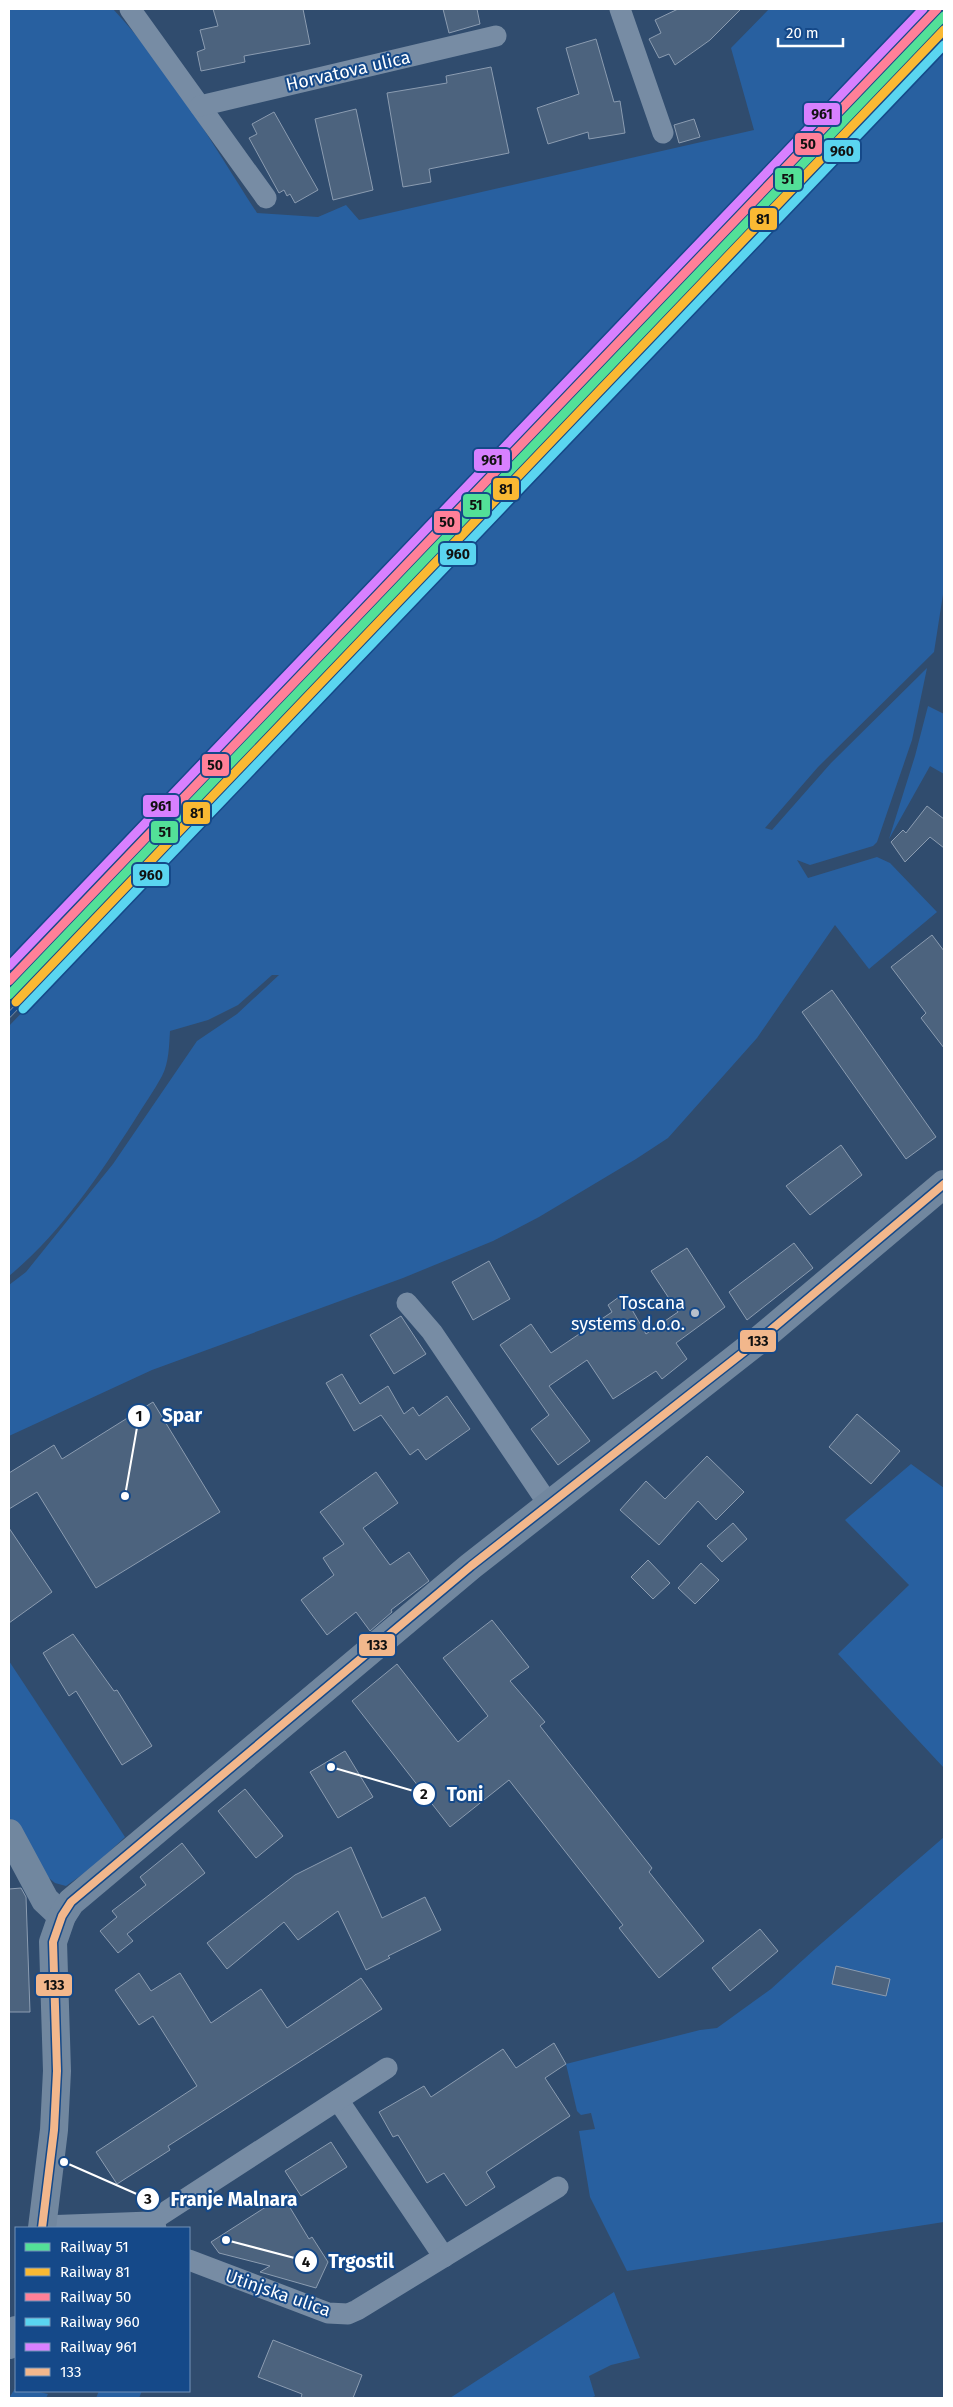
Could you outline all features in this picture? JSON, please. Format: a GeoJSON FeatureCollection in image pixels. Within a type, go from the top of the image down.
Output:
{"type":"FeatureCollection","features":[{"type":"Feature","properties":{"kind":"street"},"geometry":{"type":"LineString","coordinates":[[130,9],[266,198]]}},
{"type":"Feature","properties":{"kind":"street"},"geometry":{"type":"LineString","coordinates":[[620,9],[663,133]]}},
{"type":"Feature","properties":{"kind":"street","name":"Horvatova ulica"},"geometry":{"type":"LineString","coordinates":[[200,106],[496,36]]}},
{"type":"Feature","properties":{"kind":"street"},"geometry":{"type":"LineString","coordinates":[[386,2068],[153,2225],[42,2227],[54,2130],[57,2071],[52,1954],[56,1932],[70,1902],[149,1838],[471,1566],[759,1340],[944,1184]]}},
{"type":"Feature","properties":{"kind":"street"},"geometry":{"type":"LineString","coordinates":[[406,1303],[432,1332],[549,1506]]}},
{"type":"Feature","properties":{"kind":"street"},"geometry":{"type":"LineString","coordinates":[[9,1833],[45,1900],[62,1916]]}},
{"type":"Feature","properties":{"kind":"street"},"geometry":{"type":"LineString","coordinates":[[338,2100],[444,2257]]}},
{"type":"Feature","properties":{"kind":"street","name":"Utinjska ulica"},"geometry":{"type":"LineString","coordinates":[[190,2260],[287,2299],[328,2313],[342,2314],[357,2310],[558,2187]]}},
{"type":"Feature","properties":{"kind":"street"},"geometry":{"type":"LineString","coordinates":[[9,2345],[15,2332]]}},
{"type":"Feature","properties":{"kind":"shaded area"},"geometry":{"type":"Polygon","coordinates":[[[9,9],[113,9],[134,32],[172,82],[257,213],[318,217],[346,205],[359,220],[754,130],[731,48],[769,9],[921,9],[761,179],[646,294],[576,372],[9,962],[9,9]]]}},
{"type":"Feature","properties":{"kind":"shaded area"},"geometry":{"type":"Polygon","coordinates":[[[944,47],[944,588],[934,652],[818,767],[765,828],[772,830],[831,763],[927,668],[912,740],[877,842],[873,846],[810,865],[797,860],[808,878],[877,857],[890,863],[937,912],[869,969],[835,925],[757,1038],[668,1138],[539,1217],[493,1241],[403,1278],[152,1370],[9,1436],[9,1285],[26,1272],[113,1164],[197,1041],[237,1014],[279,975],[272,975],[238,1005],[208,1020],[170,1031],[167,1060],[162,1076],[120,1142],[77,1204],[28,1260],[9,1276],[9,1026],[944,47]]]}},
{"type":"Feature","properties":{"kind":"shaded area"},"geometry":{"type":"Polygon","coordinates":[[[928,706],[944,714],[944,774],[930,766],[889,839],[915,756],[928,706]]]}},
{"type":"Feature","properties":{"kind":"shaded area"},"geometry":{"type":"Polygon","coordinates":[[[911,1464],[944,1488],[944,1768],[838,1654],[909,1585],[845,1520],[911,1464]]]}},
{"type":"Feature","properties":{"kind":"shaded area"},"geometry":{"type":"Polygon","coordinates":[[[9,1661],[125,1837],[93,1867],[66,1886],[55,1883],[44,1874],[9,1817],[9,1661]]]}},
{"type":"Feature","properties":{"kind":"shaded area"},"geometry":{"type":"Polygon","coordinates":[[[944,1837],[944,2222],[627,2271],[590,2197],[579,2131],[595,2129],[591,2113],[581,2115],[577,2111],[566,2064],[700,2030],[717,2028],[771,1989],[944,1837]]]}},
{"type":"Feature","properties":{"kind":"shaded area"},"geometry":{"type":"Polygon","coordinates":[[[614,2292],[640,2358],[611,2365],[589,2376],[595,2396],[591,2398],[450,2398],[614,2292]]]}},
{"type":"Feature","properties":{"kind":"shaded area"},"geometry":{"type":"Polygon","coordinates":[[[15,2389],[15,2392],[48,2394],[46,2398],[9,2398],[15,2389]]]}},
{"type":"Feature","properties":{"kind":"shaded area"},"geometry":{"type":"Polygon","coordinates":[[[99,2392],[142,2392],[139,2398],[96,2398],[99,2392]]]}},
{"type":"Feature","properties":{"kind":"building"},"geometry":{"type":"Polygon","coordinates":[[[213,9],[303,9],[310,44],[244,56],[245,62],[201,71],[197,52],[205,49],[200,30],[218,26],[213,9]]]}},
{"type":"Feature","properties":{"kind":"building"},"geometry":{"type":"Polygon","coordinates":[[[443,9],[477,9],[480,24],[449,33],[443,9]]]}},
{"type":"Feature","properties":{"kind":"building"},"geometry":{"type":"Polygon","coordinates":[[[678,9],[741,9],[710,40],[675,65],[669,54],[659,58],[649,39],[661,33],[655,20],[678,9]]]}},
{"type":"Feature","properties":{"kind":"building"},"geometry":{"type":"Polygon","coordinates":[[[596,39],[614,102],[620,101],[625,133],[589,139],[588,132],[548,144],[537,108],[579,94],[566,48],[596,39]]]}},
{"type":"Feature","properties":{"kind":"building"},"geometry":{"type":"Polygon","coordinates":[[[491,67],[509,153],[429,169],[431,182],[403,187],[387,93],[447,83],[446,76],[491,67]]]}},
{"type":"Feature","properties":{"kind":"building"},"geometry":{"type":"Polygon","coordinates":[[[356,109],[373,190],[333,200],[315,119],[356,109]]]}},
{"type":"Feature","properties":{"kind":"building"},"geometry":{"type":"Polygon","coordinates":[[[274,112],[318,190],[295,203],[290,194],[287,196],[284,190],[279,193],[249,138],[257,134],[252,124],[274,112]]]}},
{"type":"Feature","properties":{"kind":"building"},"geometry":{"type":"Polygon","coordinates":[[[694,119],[700,137],[679,143],[674,125],[694,119]]]}},
{"type":"Feature","properties":{"kind":"building"},"geometry":{"type":"Polygon","coordinates":[[[927,806],[944,819],[944,848],[930,837],[905,862],[891,842],[903,830],[906,833],[927,806]]]}},
{"type":"Feature","properties":{"kind":"building"},"geometry":{"type":"Polygon","coordinates":[[[932,935],[944,951],[944,1048],[921,1018],[926,1013],[891,967],[932,935]]]}},
{"type":"Feature","properties":{"kind":"building"},"geometry":{"type":"Polygon","coordinates":[[[832,990],[936,1137],[906,1159],[802,1012],[832,990]]]}},
{"type":"Feature","properties":{"kind":"building"},"geometry":{"type":"Polygon","coordinates":[[[841,1145],[862,1175],[810,1215],[786,1186],[841,1145]]]}},
{"type":"Feature","properties":{"kind":"building"},"geometry":{"type":"Polygon","coordinates":[[[794,1243],[813,1268],[747,1320],[729,1292],[794,1243]]]}},
{"type":"Feature","properties":{"kind":"building"},"geometry":{"type":"Polygon","coordinates":[[[687,1248],[725,1307],[676,1343],[687,1359],[662,1379],[656,1371],[613,1399],[587,1360],[549,1386],[590,1441],[558,1465],[531,1429],[549,1415],[500,1345],[531,1324],[551,1353],[612,1312],[608,1305],[623,1294],[646,1334],[678,1312],[651,1271],[687,1248]]]}},
{"type":"Feature","properties":{"kind":"building"},"geometry":{"type":"Polygon","coordinates":[[[489,1261],[510,1299],[473,1320],[452,1282],[489,1261]]]}},
{"type":"Feature","properties":{"kind":"building"},"geometry":{"type":"Polygon","coordinates":[[[401,1316],[426,1354],[394,1374],[370,1335],[401,1316]]]}},
{"type":"Feature","properties":{"kind":"building"},"geometry":{"type":"Polygon","coordinates":[[[342,1374],[360,1404],[388,1386],[404,1414],[413,1407],[419,1416],[447,1396],[470,1429],[426,1460],[418,1449],[410,1455],[381,1415],[354,1431],[326,1383],[342,1374]]]}},
{"type":"Feature","properties":{"kind":"building"},"geometry":{"type":"Polygon","coordinates":[[[153,1402],[220,1512],[96,1588],[37,1492],[9,1509],[9,1473],[54,1445],[62,1459],[153,1402]]]}},
{"type":"Feature","properties":{"kind":"building"},"geometry":{"type":"Polygon","coordinates":[[[857,1414],[900,1451],[871,1484],[829,1447],[857,1414]]]}},
{"type":"Feature","properties":{"kind":"building"},"geometry":{"type":"Polygon","coordinates":[[[707,1456],[744,1492],[716,1520],[698,1501],[659,1545],[620,1510],[646,1481],[665,1499],[707,1456]]]}},
{"type":"Feature","properties":{"kind":"building"},"geometry":{"type":"Polygon","coordinates":[[[376,1472],[398,1503],[363,1528],[390,1565],[409,1552],[429,1581],[391,1610],[392,1612],[370,1631],[356,1612],[327,1635],[301,1600],[334,1575],[323,1558],[344,1544],[320,1512],[376,1472]]]}},
{"type":"Feature","properties":{"kind":"building"},"geometry":{"type":"Polygon","coordinates":[[[733,1523],[747,1539],[722,1562],[707,1546],[733,1523]]]}},
{"type":"Feature","properties":{"kind":"building"},"geometry":{"type":"Polygon","coordinates":[[[9,1528],[52,1592],[9,1623],[9,1528]]]}},
{"type":"Feature","properties":{"kind":"building"},"geometry":{"type":"Polygon","coordinates":[[[648,1560],[670,1583],[653,1599],[631,1577],[648,1560]]]}},
{"type":"Feature","properties":{"kind":"building"},"geometry":{"type":"Polygon","coordinates":[[[701,1563],[719,1580],[695,1604],[678,1588],[701,1563]]]}},
{"type":"Feature","properties":{"kind":"building"},"geometry":{"type":"Polygon","coordinates":[[[492,1620],[529,1667],[510,1681],[545,1722],[540,1726],[652,1868],[649,1872],[704,1941],[659,1978],[619,1928],[623,1925],[509,1780],[450,1827],[352,1701],[397,1664],[458,1742],[488,1716],[443,1658],[492,1620]]]}},
{"type":"Feature","properties":{"kind":"building"},"geometry":{"type":"Polygon","coordinates":[[[73,1634],[114,1691],[117,1690],[152,1746],[122,1765],[76,1691],[69,1696],[43,1653],[73,1634]]]}},
{"type":"Feature","properties":{"kind":"building"},"geometry":{"type":"Polygon","coordinates":[[[345,1751],[373,1797],[338,1818],[310,1772],[345,1751]]]}},
{"type":"Feature","properties":{"kind":"building"},"geometry":{"type":"Polygon","coordinates":[[[245,1789],[283,1836],[256,1858],[218,1811],[245,1789]]]}},
{"type":"Feature","properties":{"kind":"building"},"geometry":{"type":"Polygon","coordinates":[[[182,1843],[205,1873],[127,1934],[133,1941],[118,1953],[100,1931],[117,1917],[112,1911],[146,1885],[140,1877],[182,1843]]]}},
{"type":"Feature","properties":{"kind":"building"},"geometry":{"type":"Polygon","coordinates":[[[351,1847],[382,1918],[425,1897],[441,1930],[388,1956],[390,1958],[366,1970],[338,1911],[298,1940],[284,1922],[227,1969],[207,1943],[295,1875],[351,1847]]]}},
{"type":"Feature","properties":{"kind":"building"},"geometry":{"type":"Polygon","coordinates":[[[21,1888],[26,1897],[30,2012],[9,2012],[9,1889],[21,1888]]]}},
{"type":"Feature","properties":{"kind":"building"},"geometry":{"type":"Polygon","coordinates":[[[760,1929],[778,1951],[730,1991],[712,1968],[760,1929]]]}},
{"type":"Feature","properties":{"kind":"building"},"geometry":{"type":"Polygon","coordinates":[[[836,1966],[890,1979],[886,1996],[832,1984],[836,1966]]]}},
{"type":"Feature","properties":{"kind":"building"},"geometry":{"type":"Polygon","coordinates":[[[139,1973],[151,1991],[180,1973],[211,2023],[261,1989],[287,2028],[361,1978],[382,2009],[168,2146],[170,2150],[117,2184],[96,2152],[197,2086],[153,2016],[139,2025],[115,1990],[139,1973]]]}},
{"type":"Feature","properties":{"kind":"building"},"geometry":{"type":"Polygon","coordinates":[[[554,2043],[566,2064],[545,2078],[570,2116],[486,2172],[495,2187],[466,2206],[444,2173],[427,2183],[398,2135],[393,2137],[379,2112],[424,2086],[431,2097],[503,2049],[516,2068],[554,2043]]]}},
{"type":"Feature","properties":{"kind":"building"},"geometry":{"type":"Polygon","coordinates":[[[331,2142],[347,2167],[301,2196],[285,2171],[331,2142]]]}},
{"type":"Feature","properties":{"kind":"building"},"geometry":{"type":"Polygon","coordinates":[[[283,2196],[309,2239],[312,2237],[328,2262],[316,2288],[260,2272],[270,2266],[219,2253],[211,2242],[283,2196]]]}},
{"type":"Feature","properties":{"kind":"building"},"geometry":{"type":"Polygon","coordinates":[[[273,2340],[362,2375],[353,2398],[301,2398],[302,2394],[258,2377],[273,2340]]]}},
{"type":"Feature","properties":{"kind":"railway"},"geometry":{"type":"LineString","coordinates":[[9,975],[931,9]]}},
{"type":"Feature","properties":{"kind":"railway"},"geometry":{"type":"LineString","coordinates":[[9,1015],[944,38]]}},
{"type":"Feature","properties":{"kind":"rail line","name":"961"},"geometry":{"type":"LineString","coordinates":[[9,966],[923,9]]}},
{"type":"Feature","properties":{"kind":"rail line","name":"50"},"geometry":{"type":"LineString","coordinates":[[9,981],[937,9]]}},
{"type":"Feature","properties":{"kind":"rail line","name":"51"},"geometry":{"type":"LineString","coordinates":[[9,995],[944,16]]}},
{"type":"Feature","properties":{"kind":"rail line","name":"81"},"geometry":{"type":"LineString","coordinates":[[16,1002],[944,30]]}},
{"type":"Feature","properties":{"kind":"rail line","name":"960"},"geometry":{"type":"LineString","coordinates":[[23,1009],[944,45]]}},
{"type":"Feature","properties":{"kind":"transit line","name":"133"},"geometry":{"type":"LineString","coordinates":[[42,2227],[54,2130],[57,2071],[53,1942],[62,1916],[71,1902],[471,1566],[759,1340],[944,1184]]}},
{"type":"Feature","properties":{"kind":"place","name":"Toscana systems d.o.o."},"geometry":{"type":"Point","coordinates":[695,1313]}},
{"type":"Feature","properties":{"kind":"place","name":"Spar"},"geometry":{"type":"Point","coordinates":[125,1496]}},
{"type":"Feature","properties":{"kind":"place","name":"Toni"},"geometry":{"type":"Point","coordinates":[331,1767]}},
{"type":"Feature","properties":{"kind":"place","name":"Franje Malnara"},"geometry":{"type":"Point","coordinates":[64,2162]}},
{"type":"Feature","properties":{"kind":"place","name":"Trgostil"},"geometry":{"type":"Point","coordinates":[226,2240]}}]}
